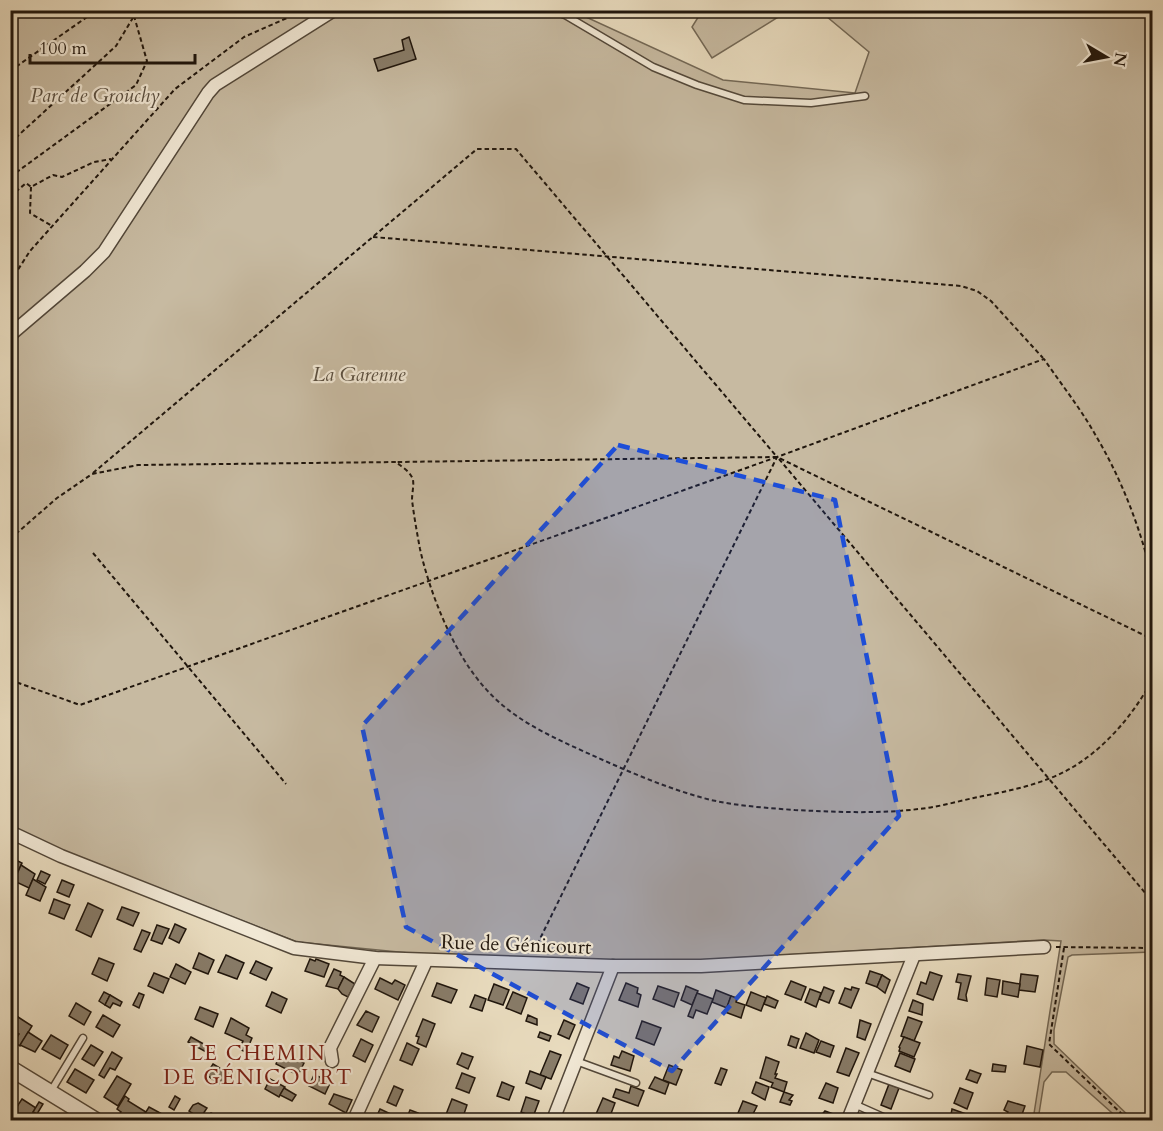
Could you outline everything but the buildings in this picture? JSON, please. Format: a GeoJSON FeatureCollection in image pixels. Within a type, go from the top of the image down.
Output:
{"type":"FeatureCollection","features":[{"type":"Feature","properties":{"kind":"street"},"geometry":{"type":"LineString","coordinates":[[10,334],[85,271],[104,252],[199,105],[215,85],[334,10]]}},
{"type":"Feature","properties":{"kind":"street","name":"Rue de Génicourt"},"geometry":{"type":"LineString","coordinates":[[10,832],[61,856],[294,948],[375,958],[613,966],[701,966],[1044,947]]}},
{"type":"Feature","properties":{"kind":"street"},"geometry":{"type":"LineString","coordinates":[[848,1120],[914,955]]}},
{"type":"Feature","properties":{"kind":"street"},"geometry":{"type":"LineString","coordinates":[[332,1061],[330,1048],[375,958]]}},
{"type":"Feature","properties":{"kind":"street"},"geometry":{"type":"LineString","coordinates":[[354,1120],[426,961]]}},
{"type":"Feature","properties":{"kind":"street"},"geometry":{"type":"LineString","coordinates":[[553,1120],[613,966]]}},
{"type":"Feature","properties":{"kind":"street"},"geometry":{"type":"LineString","coordinates":[[10,1068],[95,1120]]}},
{"type":"Feature","properties":{"kind":"lane"},"geometry":{"type":"LineString","coordinates":[[553,10],[653,67],[744,100],[811,103],[865,96]]}},
{"type":"Feature","properties":{"kind":"lane"},"geometry":{"type":"LineString","coordinates":[[50,1092],[83,1038]]}},
{"type":"Feature","properties":{"kind":"lane"},"geometry":{"type":"LineString","coordinates":[[576,1061],[636,1083]]}},
{"type":"Feature","properties":{"kind":"lane"},"geometry":{"type":"LineString","coordinates":[[866,1073],[929,1095]]}},
{"type":"Feature","properties":{"kind":"lane"},"geometry":{"type":"LineString","coordinates":[[854,1104],[890,1120]]}},
{"type":"Feature","properties":{"kind":"path"},"geometry":{"type":"LineString","coordinates":[[10,71],[97,10]]}},
{"type":"Feature","properties":{"kind":"path"},"geometry":{"type":"LineString","coordinates":[[10,143],[116,46],[134,16],[135,10]]}},
{"type":"Feature","properties":{"kind":"path"},"geometry":{"type":"LineString","coordinates":[[10,282],[30,251],[175,90],[244,37],[305,10]]}},
{"type":"Feature","properties":{"kind":"path"},"geometry":{"type":"LineString","coordinates":[[10,177],[136,85],[147,61],[134,16]]}},
{"type":"Feature","properties":{"kind":"path"},"geometry":{"type":"LineString","coordinates":[[10,539],[57,498],[92,474],[477,149],[516,149],[1152,901]]}},
{"type":"Feature","properties":{"kind":"path"},"geometry":{"type":"LineString","coordinates":[[31,187],[53,175],[62,177],[94,162],[113,159]]}},
{"type":"Feature","properties":{"kind":"path"},"geometry":{"type":"LineString","coordinates":[[10,197],[26,183],[31,187]]}},
{"type":"Feature","properties":{"kind":"path"},"geometry":{"type":"LineString","coordinates":[[10,184],[18,190]]}},
{"type":"Feature","properties":{"kind":"path"},"geometry":{"type":"LineString","coordinates":[[31,187],[30,213],[52,226]]}},
{"type":"Feature","properties":{"kind":"path"},"geometry":{"type":"LineString","coordinates":[[373,237],[961,286],[977,291],[991,302],[1044,359],[1095,434],[1121,482],[1142,537],[1152,577]]}},
{"type":"Feature","properties":{"kind":"path"},"geometry":{"type":"LineString","coordinates":[[10,680],[80,705],[777,457],[1044,359]]}},
{"type":"Feature","properties":{"kind":"path"},"geometry":{"type":"LineString","coordinates":[[532,954],[777,457]]}},
{"type":"Feature","properties":{"kind":"path"},"geometry":{"type":"LineString","coordinates":[[92,474],[138,465],[777,457],[1152,639]]}},
{"type":"Feature","properties":{"kind":"path"},"geometry":{"type":"LineString","coordinates":[[396,462],[409,472],[413,479],[412,499],[420,549],[449,632],[464,660],[484,688],[509,712],[532,728],[624,770],[712,800],[770,808],[840,813],[921,809],[1049,779],[1072,768],[1098,750],[1119,728],[1152,680]]}},
{"type":"Feature","properties":{"kind":"path"},"geometry":{"type":"LineString","coordinates":[[93,553],[286,783]]}},
{"type":"Feature","properties":{"kind":"path"},"geometry":{"type":"LineString","coordinates":[[1044,947],[1152,948]]}},
{"type":"Feature","properties":{"kind":"path"},"geometry":{"type":"LineString","coordinates":[[1064,948],[1049,1044],[1128,1120]]}},
{"type":"Feature","properties":{"kind":"highlighted area"},"geometry":{"type":"Polygon","coordinates":[[[618,445],[835,500],[899,816],[672,1071],[406,927],[362,726],[618,445]]]}},
{"type":"Feature","properties":{"kind":"green space"},"geometry":{"type":"Polygon","coordinates":[[[11,11],[573,11],[723,80],[855,93],[869,52],[820,11],[1152,11],[1152,952],[1068,957],[1054,1030],[1054,1044],[1133,1120],[1120,1120],[1066,1072],[1052,1072],[1044,1082],[1038,1120],[1033,1120],[1061,941],[1044,940],[680,961],[429,955],[297,942],[68,853],[11,826],[11,11]]]}},
{"type":"Feature","properties":{"kind":"green space"},"geometry":{"type":"Polygon","coordinates":[[[702,11],[788,11],[712,58],[692,27],[702,11]]]}},
{"type":"Feature","properties":{"kind":"district","name":"LE CHEMIN DE GÉNICOURT"},"geometry":{"type":"Point","coordinates":[258,1065]}},
{"type":"Feature","properties":{"kind":"park label","name":"Parc de Grouchy"},"geometry":{"type":"Point","coordinates":[95,95]}},
{"type":"Feature","properties":{"kind":"park label","name":"La Garenne"},"geometry":{"type":"Point","coordinates":[359,374]}}]}
